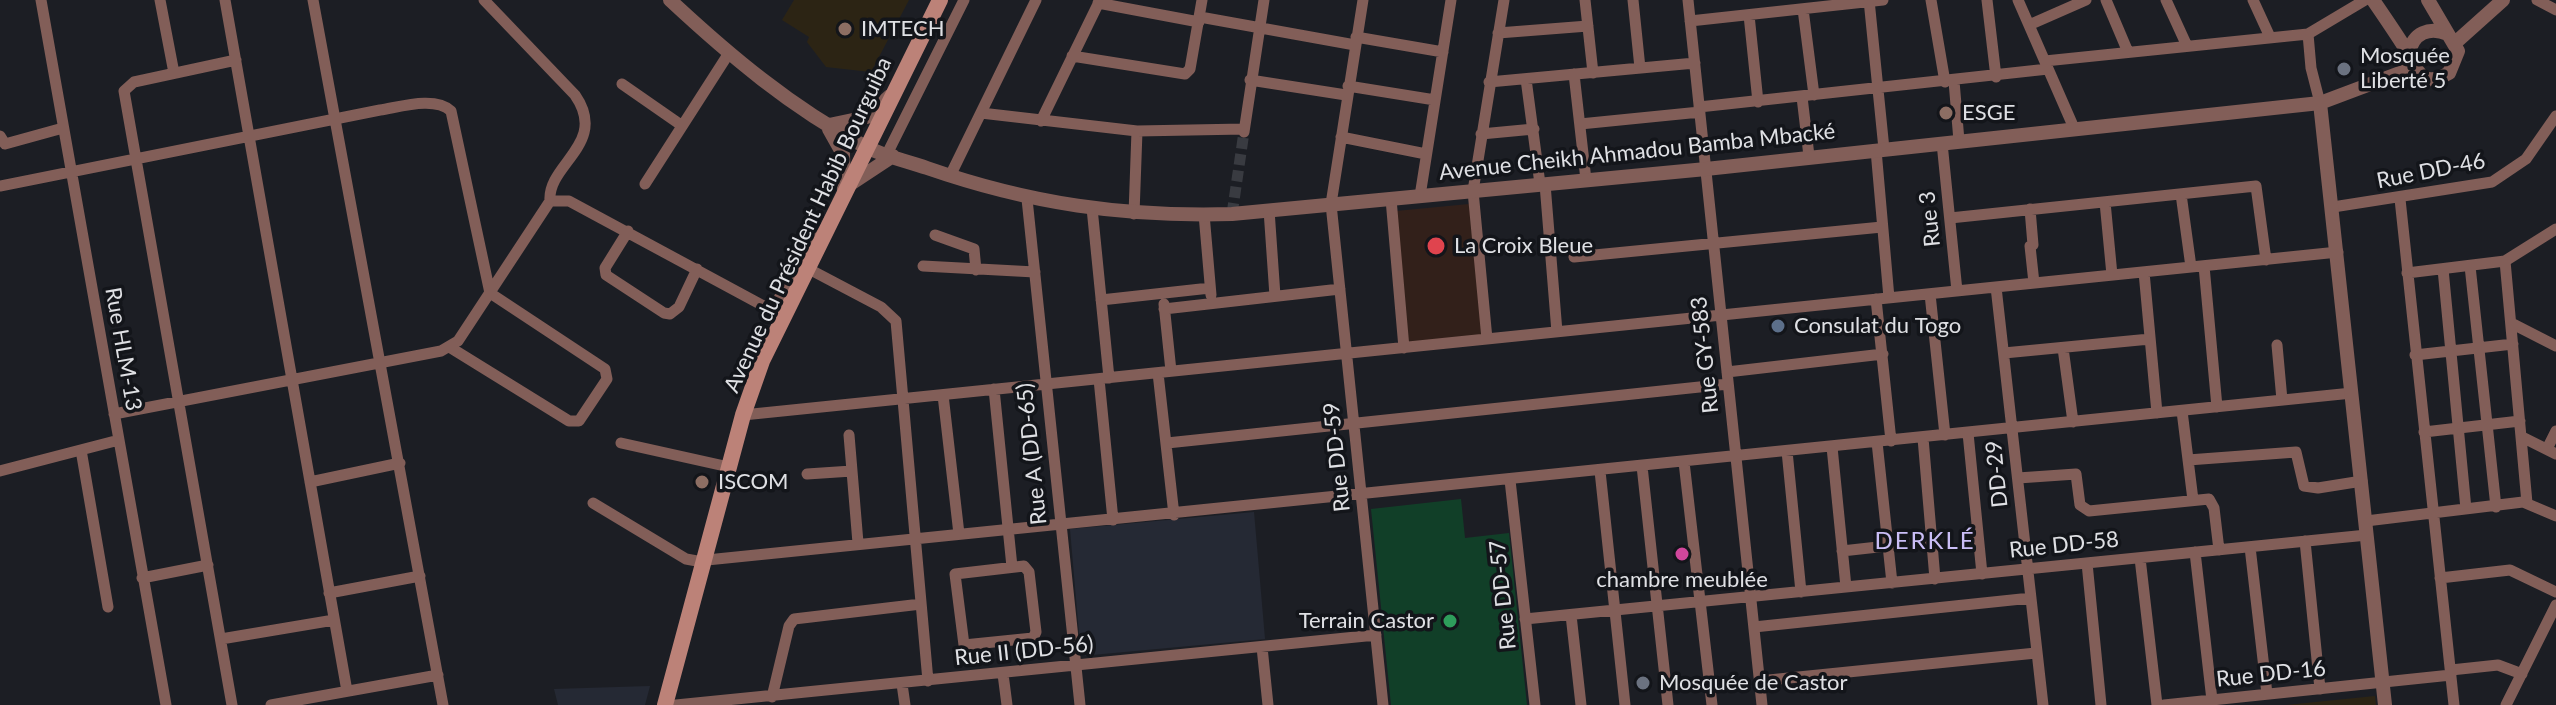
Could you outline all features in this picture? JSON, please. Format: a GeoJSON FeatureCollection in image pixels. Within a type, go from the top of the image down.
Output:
{"type":"FeatureCollection","features":[{"type":"Feature","properties":{"kind":"main road","name":"Avenue du Président Habib Bourguiba"},"geometry":{"type":"LineString","coordinates":[[665,705],[743,415],[778,314],[807,268],[940,0]]}},
{"type":"Feature","properties":{"kind":"street","name":"Rue HLM-13"},"geometry":{"type":"LineString","coordinates":[[41,0],[166,705]]}},
{"type":"Feature","properties":{"kind":"street"},"geometry":{"type":"LineString","coordinates":[[160,0],[174,73]]}},
{"type":"Feature","properties":{"kind":"street"},"geometry":{"type":"LineString","coordinates":[[225,0],[347,691]]}},
{"type":"Feature","properties":{"kind":"street"},"geometry":{"type":"LineString","coordinates":[[313,0],[443,705]]}},
{"type":"Feature","properties":{"kind":"street"},"geometry":{"type":"LineString","coordinates":[[114,414],[382,364],[451,348],[550,201],[550,190],[581,144],[584,120],[581,103],[484,0]]}},
{"type":"Feature","properties":{"kind":"street","name":"Avenue Cheikh Ahmadou Bamba Mbacké"},"geometry":{"type":"LineString","coordinates":[[670,0],[782,95],[866,147],[1027,199],[1134,214],[1204,214],[1391,199],[1706,169],[2320,103],[2411,61]]}},
{"type":"Feature","properties":{"kind":"street"},"geometry":{"type":"LineString","coordinates":[[844,189],[890,155],[964,0]]}},
{"type":"Feature","properties":{"kind":"street"},"geometry":{"type":"LineString","coordinates":[[950,176],[1036,0]]}},
{"type":"Feature","properties":{"kind":"street"},"geometry":{"type":"LineString","coordinates":[[1072,56],[1185,74],[1190,69],[1202,0]]}},
{"type":"Feature","properties":{"kind":"street"},"geometry":{"type":"LineString","coordinates":[[981,113],[1137,131],[1244,131],[1264,0]]}},
{"type":"Feature","properties":{"kind":"street","name":"Rue DD-59"},"geometry":{"type":"LineString","coordinates":[[1363,0],[1331,204],[1383,705]]}},
{"type":"Feature","properties":{"kind":"street"},"geometry":{"type":"LineString","coordinates":[[1420,196],[1451,0]]}},
{"type":"Feature","properties":{"kind":"street"},"geometry":{"type":"LineString","coordinates":[[1487,339],[1473,191],[1504,0]]}},
{"type":"Feature","properties":{"kind":"street"},"geometry":{"type":"LineString","coordinates":[[1585,0],[1593,73]]}},
{"type":"Feature","properties":{"kind":"street"},"geometry":{"type":"LineString","coordinates":[[1633,0],[1640,68]]}},
{"type":"Feature","properties":{"kind":"street","name":"Rue GY-583"},"geometry":{"type":"LineString","coordinates":[[1688,0],[1762,705]]}},
{"type":"Feature","properties":{"kind":"street"},"geometry":{"type":"LineString","coordinates":[[1690,21],[1797,6],[1883,0]]}},
{"type":"Feature","properties":{"kind":"street"},"geometry":{"type":"LineString","coordinates":[[1931,0],[1950,82],[1959,141]]}},
{"type":"Feature","properties":{"kind":"street"},"geometry":{"type":"LineString","coordinates":[[1987,0],[1996,77]]}},
{"type":"Feature","properties":{"kind":"street"},"geometry":{"type":"LineString","coordinates":[[2018,0],[2074,128]]}},
{"type":"Feature","properties":{"kind":"street"},"geometry":{"type":"LineString","coordinates":[[2029,25],[2086,0]]}},
{"type":"Feature","properties":{"kind":"street"},"geometry":{"type":"LineString","coordinates":[[2106,0],[2128,52]]}},
{"type":"Feature","properties":{"kind":"street"},"geometry":{"type":"LineString","coordinates":[[2166,0],[2187,46]]}},
{"type":"Feature","properties":{"kind":"street"},"geometry":{"type":"LineString","coordinates":[[2253,0],[2270,37]]}},
{"type":"Feature","properties":{"kind":"street"},"geometry":{"type":"LineString","coordinates":[[1580,124],[1996,77],[2046,65],[2128,52],[2308,34],[2365,0]]}},
{"type":"Feature","properties":{"kind":"street"},"geometry":{"type":"LineString","coordinates":[[2373,0],[2411,61],[2426,78],[2449,73],[2458,59],[2452,39],[2428,0]]}},
{"type":"Feature","properties":{"kind":"street"},"geometry":{"type":"LineString","coordinates":[[2452,39],[2503,0]]}},
{"type":"Feature","properties":{"kind":"street"},"geometry":{"type":"LineString","coordinates":[[2537,0],[2556,10]]}},
{"type":"Feature","properties":{"kind":"street"},"geometry":{"type":"LineString","coordinates":[[1870,1],[1879,88],[1882,227],[1889,298]]}},
{"type":"Feature","properties":{"kind":"street"},"geometry":{"type":"LineString","coordinates":[[1041,121],[1099,2],[1199,20],[1443,52]]}},
{"type":"Feature","properties":{"kind":"street"},"geometry":{"type":"LineString","coordinates":[[1797,6],[1808,96],[1809,156]]}},
{"type":"Feature","properties":{"kind":"street"},"geometry":{"type":"LineString","coordinates":[[1749,15],[1758,102]]}},
{"type":"Feature","properties":{"kind":"street"},"geometry":{"type":"LineString","coordinates":[[1498,33],[1588,26]]}},
{"type":"Feature","properties":{"kind":"street"},"geometry":{"type":"LineString","coordinates":[[2411,61],[2415,37],[2422,32],[2439,30],[2452,39]]}},
{"type":"Feature","properties":{"kind":"street"},"geometry":{"type":"LineString","coordinates":[[2308,34],[2333,207],[2385,705]]}},
{"type":"Feature","properties":{"kind":"street"},"geometry":{"type":"LineString","coordinates":[[645,184],[729,53]]}},
{"type":"Feature","properties":{"kind":"street"},"geometry":{"type":"LineString","coordinates":[[232,705],[125,86],[236,60]]}},
{"type":"Feature","properties":{"kind":"street"},"geometry":{"type":"LineString","coordinates":[[1489,82],[1695,63]]}},
{"type":"Feature","properties":{"kind":"street"},"geometry":{"type":"LineString","coordinates":[[1574,74],[1586,180]]}},
{"type":"Feature","properties":{"kind":"street"},"geometry":{"type":"LineString","coordinates":[[1526,79],[1542,184],[1557,332]]}},
{"type":"Feature","properties":{"kind":"street"},"geometry":{"type":"LineString","coordinates":[[1250,80],[1435,100]]}},
{"type":"Feature","properties":{"kind":"street"},"geometry":{"type":"LineString","coordinates":[[622,84],[681,125]]}},
{"type":"Feature","properties":{"kind":"street"},"geometry":{"type":"LineString","coordinates":[[844,189],[840,145],[825,122],[867,117],[896,91]]}},
{"type":"Feature","properties":{"kind":"street"},"geometry":{"type":"LineString","coordinates":[[0,186],[337,119],[436,103],[451,111],[490,293],[605,369],[607,379],[579,421],[569,421],[451,348]]}},
{"type":"Feature","properties":{"kind":"street","name":"Rue DD-46"},"geometry":{"type":"LineString","coordinates":[[2333,207],[2400,199],[2492,182],[2526,159],[2556,116]]}},
{"type":"Feature","properties":{"kind":"street"},"geometry":{"type":"LineString","coordinates":[[0,136],[5,144],[63,128]]}},
{"type":"Feature","properties":{"kind":"street"},"geometry":{"type":"LineString","coordinates":[[1481,134],[1534,129]]}},
{"type":"Feature","properties":{"kind":"street"},"geometry":{"type":"LineString","coordinates":[[1134,214],[1137,131]]}},
{"type":"Feature","properties":{"kind":"street"},"geometry":{"type":"LineString","coordinates":[[1341,137],[1426,154]]}},
{"type":"Feature","properties":{"kind":"street","name":"Rue 3"},"geometry":{"type":"LineString","coordinates":[[1942,143],[1957,291]]}},
{"type":"Feature","properties":{"kind":"street"},"geometry":{"type":"LineString","coordinates":[[1950,218],[2256,186],[2266,260]]}},
{"type":"Feature","properties":{"kind":"street"},"geometry":{"type":"LineString","coordinates":[[2181,194],[2191,267]]}},
{"type":"Feature","properties":{"kind":"street","name":"Rue A (DD-65)"},"geometry":{"type":"LineString","coordinates":[[1027,199],[1080,705]]}},
{"type":"Feature","properties":{"kind":"street"},"geometry":{"type":"LineString","coordinates":[[1391,199],[1404,348]]}},
{"type":"Feature","properties":{"kind":"street"},"geometry":{"type":"LineString","coordinates":[[2400,199],[2454,705]]}},
{"type":"Feature","properties":{"kind":"street"},"geometry":{"type":"LineString","coordinates":[[550,201],[569,201],[778,314],[810,243],[826,231]]}},
{"type":"Feature","properties":{"kind":"street"},"geometry":{"type":"LineString","coordinates":[[2105,202],[2112,275]]}},
{"type":"Feature","properties":{"kind":"street"},"geometry":{"type":"LineString","coordinates":[[1092,208],[1101,300],[1113,520]]}},
{"type":"Feature","properties":{"kind":"street"},"geometry":{"type":"LineString","coordinates":[[2030,209],[2034,283]]}},
{"type":"Feature","properties":{"kind":"street"},"geometry":{"type":"LineString","coordinates":[[1269,210],[1275,296]]}},
{"type":"Feature","properties":{"kind":"street"},"geometry":{"type":"LineString","coordinates":[[1204,214],[1212,303]]}},
{"type":"Feature","properties":{"kind":"street"},"geometry":{"type":"LineString","coordinates":[[1574,257],[1882,227]]}},
{"type":"Feature","properties":{"kind":"street"},"geometry":{"type":"LineString","coordinates":[[2407,273],[2505,261],[2556,229]]}},
{"type":"Feature","properties":{"kind":"street"},"geometry":{"type":"LineString","coordinates":[[628,231],[605,268],[606,275],[664,313],[670,314],[679,307],[697,269]]}},
{"type":"Feature","properties":{"kind":"street"},"geometry":{"type":"LineString","coordinates":[[935,235],[974,249],[976,270]]}},
{"type":"Feature","properties":{"kind":"street"},"geometry":{"type":"LineString","coordinates":[[743,415],[2338,252]]}},
{"type":"Feature","properties":{"kind":"street"},"geometry":{"type":"LineString","coordinates":[[2505,261],[2527,503],[2556,516]]}},
{"type":"Feature","properties":{"kind":"street"},"geometry":{"type":"LineString","coordinates":[[923,266],[1035,272]]}},
{"type":"Feature","properties":{"kind":"street"},"geometry":{"type":"LineString","coordinates":[[2204,266],[2217,407]]}},
{"type":"Feature","properties":{"kind":"street"},"geometry":{"type":"LineString","coordinates":[[2470,266],[2496,507]]}},
{"type":"Feature","properties":{"kind":"street"},"geometry":{"type":"LineString","coordinates":[[807,268],[881,307],[896,321],[905,389],[902,399],[928,681]]}},
{"type":"Feature","properties":{"kind":"street"},"geometry":{"type":"LineString","coordinates":[[2443,269],[2466,509]]}},
{"type":"Feature","properties":{"kind":"street"},"geometry":{"type":"LineString","coordinates":[[2144,272],[2157,413]]}},
{"type":"Feature","properties":{"kind":"street","name":"DD-29"},"geometry":{"type":"LineString","coordinates":[[1996,287],[2043,705]]}},
{"type":"Feature","properties":{"kind":"street"},"geometry":{"type":"LineString","coordinates":[[1101,300],[1210,288]]}},
{"type":"Feature","properties":{"kind":"street"},"geometry":{"type":"LineString","coordinates":[[1164,309],[1340,289]]}},
{"type":"Feature","properties":{"kind":"street"},"geometry":{"type":"LineString","coordinates":[[1163,293],[1171,371]]}},
{"type":"Feature","properties":{"kind":"street"},"geometry":{"type":"LineString","coordinates":[[1930,294],[1945,435]]}},
{"type":"Feature","properties":{"kind":"street"},"geometry":{"type":"LineString","coordinates":[[1876,299],[1891,441]]}},
{"type":"Feature","properties":{"kind":"street"},"geometry":{"type":"LineString","coordinates":[[2511,323],[2556,346]]}},
{"type":"Feature","properties":{"kind":"street"},"geometry":{"type":"LineString","coordinates":[[2004,353],[2150,339]]}},
{"type":"Feature","properties":{"kind":"street"},"geometry":{"type":"LineString","coordinates":[[2415,355],[2513,344]]}},
{"type":"Feature","properties":{"kind":"street"},"geometry":{"type":"LineString","coordinates":[[2277,345],[2282,400]]}},
{"type":"Feature","properties":{"kind":"street"},"geometry":{"type":"LineString","coordinates":[[2063,348],[2073,422]]}},
{"type":"Feature","properties":{"kind":"street"},"geometry":{"type":"LineString","coordinates":[[1167,443],[1727,378],[1883,354]]}},
{"type":"Feature","properties":{"kind":"street"},"geometry":{"type":"LineString","coordinates":[[1158,373],[1174,515]]}},
{"type":"Feature","properties":{"kind":"street"},"geometry":{"type":"LineString","coordinates":[[994,389],[1012,567]]}},
{"type":"Feature","properties":{"kind":"street"},"geometry":{"type":"LineString","coordinates":[[593,503],[686,559],[704,560],[1174,515],[2352,393]]}},
{"type":"Feature","properties":{"kind":"street"},"geometry":{"type":"LineString","coordinates":[[943,395],[959,534]]}},
{"type":"Feature","properties":{"kind":"street"},"geometry":{"type":"LineString","coordinates":[[2182,411],[2193,500]]}},
{"type":"Feature","properties":{"kind":"street"},"geometry":{"type":"LineString","coordinates":[[2424,432],[2520,421]]}},
{"type":"Feature","properties":{"kind":"street"},"geometry":{"type":"LineString","coordinates":[[2522,437],[2551,451],[2556,431]]}},
{"type":"Feature","properties":{"kind":"street"},"geometry":{"type":"LineString","coordinates":[[1968,433],[1982,574]]}},
{"type":"Feature","properties":{"kind":"street"},"geometry":{"type":"LineString","coordinates":[[849,435],[858,543]]}},
{"type":"Feature","properties":{"kind":"street"},"geometry":{"type":"LineString","coordinates":[[1923,438],[1935,579]]}},
{"type":"Feature","properties":{"kind":"street"},"geometry":{"type":"LineString","coordinates":[[0,471],[119,440]]}},
{"type":"Feature","properties":{"kind":"street"},"geometry":{"type":"LineString","coordinates":[[1877,442],[1892,583]]}},
{"type":"Feature","properties":{"kind":"street"},"geometry":{"type":"LineString","coordinates":[[621,443],[729,467]]}},
{"type":"Feature","properties":{"kind":"street"},"geometry":{"type":"LineString","coordinates":[[1832,447],[1846,587]]}},
{"type":"Feature","properties":{"kind":"street"},"geometry":{"type":"LineString","coordinates":[[81,450],[108,607]]}},
{"type":"Feature","properties":{"kind":"street"},"geometry":{"type":"LineString","coordinates":[[1787,451],[1801,592]]}},
{"type":"Feature","properties":{"kind":"street"},"geometry":{"type":"LineString","coordinates":[[2188,460],[2296,452],[2304,486],[2318,488],[2362,481]]}},
{"type":"Feature","properties":{"kind":"street"},"geometry":{"type":"LineString","coordinates":[[1684,462],[1712,705]]}},
{"type":"Feature","properties":{"kind":"street"},"geometry":{"type":"LineString","coordinates":[[310,482],[400,463]]}},
{"type":"Feature","properties":{"kind":"street"},"geometry":{"type":"LineString","coordinates":[[1642,466],[1668,705]]}},
{"type":"Feature","properties":{"kind":"street"},"geometry":{"type":"LineString","coordinates":[[807,474],[852,471]]}},
{"type":"Feature","properties":{"kind":"street"},"geometry":{"type":"LineString","coordinates":[[1600,471],[1625,705]]}},
{"type":"Feature","properties":{"kind":"street"},"geometry":{"type":"LineString","coordinates":[[2018,478],[2076,474],[2080,505],[2089,511],[2193,500],[2213,502],[2219,550]]}},
{"type":"Feature","properties":{"kind":"street","name":"Rue DD-57"},"geometry":{"type":"LineString","coordinates":[[1510,480],[1535,705]]}},
{"type":"Feature","properties":{"kind":"street","name":"Rue DD-58"},"geometry":{"type":"LineString","coordinates":[[1525,619],[2305,541],[2433,513],[2527,503]]}},
{"type":"Feature","properties":{"kind":"street"},"geometry":{"type":"LineString","coordinates":[[1842,551],[1932,541]]}},
{"type":"Feature","properties":{"kind":"street"},"geometry":{"type":"LineString","coordinates":[[2305,541],[2320,689]]}},
{"type":"Feature","properties":{"kind":"street"},"geometry":{"type":"LineString","coordinates":[[2250,547],[2267,694]]}},
{"type":"Feature","properties":{"kind":"street"},"geometry":{"type":"LineString","coordinates":[[2195,552],[2212,700]]}},
{"type":"Feature","properties":{"kind":"street"},"geometry":{"type":"LineString","coordinates":[[2140,558],[2157,705]]}},
{"type":"Feature","properties":{"kind":"street"},"geometry":{"type":"LineString","coordinates":[[2087,563],[2101,705]]}},
{"type":"Feature","properties":{"kind":"street"},"geometry":{"type":"LineString","coordinates":[[142,578],[208,565]]}},
{"type":"Feature","properties":{"kind":"street"},"geometry":{"type":"LineString","coordinates":[[1024,566],[1029,572],[1036,632],[1033,638],[964,645],[955,574],[1012,567],[1024,566]]}},
{"type":"Feature","properties":{"kind":"street"},"geometry":{"type":"LineString","coordinates":[[2440,578],[2510,570],[2556,592]]}},
{"type":"Feature","properties":{"kind":"street"},"geometry":{"type":"LineString","coordinates":[[329,593],[420,576]]}},
{"type":"Feature","properties":{"kind":"street"},"geometry":{"type":"LineString","coordinates":[[1754,627],[2031,598]]}},
{"type":"Feature","properties":{"kind":"street"},"geometry":{"type":"LineString","coordinates":[[772,697],[789,626],[794,619],[921,604]]}},
{"type":"Feature","properties":{"kind":"street"},"geometry":{"type":"LineString","coordinates":[[2506,705],[2556,605]]}},
{"type":"Feature","properties":{"kind":"street"},"geometry":{"type":"LineString","coordinates":[[1571,615],[1581,705]]}},
{"type":"Feature","properties":{"kind":"street"},"geometry":{"type":"LineString","coordinates":[[221,639],[334,620]]}},
{"type":"Feature","properties":{"kind":"street","name":"Rue II (DD-56)"},"geometry":{"type":"LineString","coordinates":[[676,705],[1376,635]]}},
{"type":"Feature","properties":{"kind":"street"},"geometry":{"type":"LineString","coordinates":[[1262,647],[1268,705]]}},
{"type":"Feature","properties":{"kind":"street"},"geometry":{"type":"LineString","coordinates":[[1759,681],[2036,653]]}},
{"type":"Feature","properties":{"kind":"street","name":"Rue DD-16"},"geometry":{"type":"LineString","coordinates":[[2164,705],[2383,682],[2498,665],[2522,674]]}},
{"type":"Feature","properties":{"kind":"street"},"geometry":{"type":"LineString","coordinates":[[1003,674],[1007,705]]}},
{"type":"Feature","properties":{"kind":"street"},"geometry":{"type":"LineString","coordinates":[[271,705],[438,675]]}},
{"type":"Feature","properties":{"kind":"street"},"geometry":{"type":"LineString","coordinates":[[902,684],[905,705]]}},
{"type":"Feature","properties":{"kind":"shaded area","name":"IMTECH"},"geometry":{"type":"Polygon","coordinates":[[[794,0],[909,0],[871,72],[826,67],[807,42],[809,37],[782,20],[794,0]]]}},
{"type":"Feature","properties":{"kind":"shaded area","name":"La Croix Bleue"},"geometry":{"type":"Polygon","coordinates":[[[1469,204],[1483,335],[1408,342],[1396,211],[1469,204]]]}},
{"type":"Feature","properties":{"kind":"shaded area"},"geometry":{"type":"Polygon","coordinates":[[[1254,512],[1265,639],[1081,656],[1070,529],[1254,512]]]}},
{"type":"Feature","properties":{"kind":"shaded area"},"geometry":{"type":"Polygon","coordinates":[[[650,686],[645,705],[558,705],[554,689],[650,686]]]}},
{"type":"Feature","properties":{"kind":"shaded area"},"geometry":{"type":"Polygon","coordinates":[[[2375,696],[2376,705],[2286,705],[2375,696]]]}},
{"type":"Feature","properties":{"kind":"green space","name":"Terrain Castor"},"geometry":{"type":"Polygon","coordinates":[[[1461,499],[1465,538],[1509,533],[1527,705],[1391,705],[1371,509],[1461,499]]]}},
{"type":"Feature","properties":{"kind":"tunnel"},"geometry":{"type":"LineString","coordinates":[[1232,214],[1244,132]]}},
{"type":"Feature","properties":{"kind":"place","name":"IMTECH"},"geometry":{"type":"Point","coordinates":[845,29]}},
{"type":"Feature","properties":{"kind":"place","name":"Mosquée Liberté 5"},"geometry":{"type":"Point","coordinates":[2344,69]}},
{"type":"Feature","properties":{"kind":"place","name":"ESGE"},"geometry":{"type":"Point","coordinates":[1946,113]}},
{"type":"Feature","properties":{"kind":"place","name":"La Croix Bleue"},"geometry":{"type":"Point","coordinates":[1436,246]}},
{"type":"Feature","properties":{"kind":"place","name":"Consulat du Togo"},"geometry":{"type":"Point","coordinates":[1778,326]}},
{"type":"Feature","properties":{"kind":"place","name":"ISCOM"},"geometry":{"type":"Point","coordinates":[702,482]}},
{"type":"Feature","properties":{"kind":"place","name":"chambre meublée"},"geometry":{"type":"Point","coordinates":[1682,554]}},
{"type":"Feature","properties":{"kind":"place","name":"Terrain Castor"},"geometry":{"type":"Point","coordinates":[1450,621]}},
{"type":"Feature","properties":{"kind":"place","name":"Mosquée de Castor"},"geometry":{"type":"Point","coordinates":[1643,683]}},
{"type":"Feature","properties":{"kind":"district","name":"DERKLÉ"},"geometry":{"type":"Point","coordinates":[1925,541]}}]}
